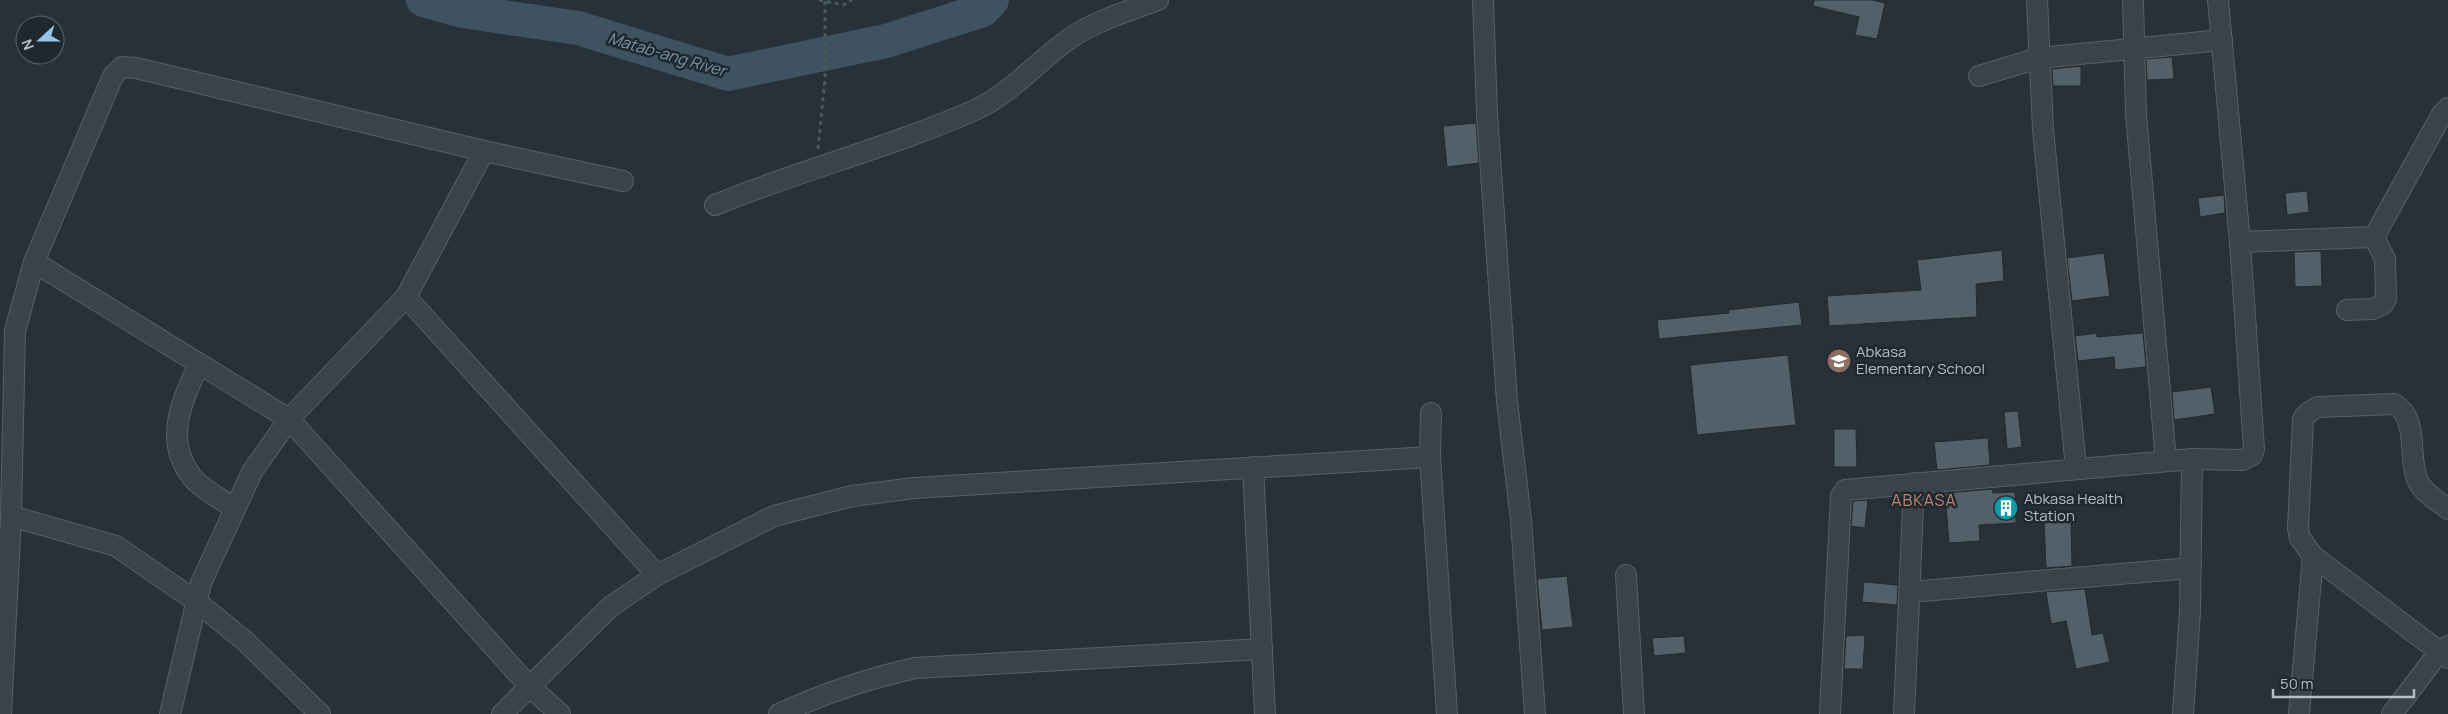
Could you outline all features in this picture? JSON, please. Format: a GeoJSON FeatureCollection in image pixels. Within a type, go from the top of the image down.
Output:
{"type":"FeatureCollection","features":[{"type":"Feature","properties":{"kind":"street"},"geometry":{"type":"LineString","coordinates":[[715,205],[772,181],[976,109],[1004,93],[1064,42],[1089,25],[1158,0]]}},
{"type":"Feature","properties":{"kind":"street"},"geometry":{"type":"LineString","coordinates":[[1483,0],[1487,114],[1507,401],[1522,530],[1535,714]]}},
{"type":"Feature","properties":{"kind":"street"},"geometry":{"type":"LineString","coordinates":[[2037,0],[2043,129],[2076,468]]}},
{"type":"Feature","properties":{"kind":"street"},"geometry":{"type":"LineString","coordinates":[[2133,0],[2136,114],[2166,461]]}},
{"type":"Feature","properties":{"kind":"street"},"geometry":{"type":"LineString","coordinates":[[1830,714],[1842,492],[1848,488],[2192,459],[2243,460],[2250,458],[2254,449],[2240,242],[2218,0]]}},
{"type":"Feature","properties":{"kind":"street"},"geometry":{"type":"LineString","coordinates":[[1979,76],[2039,58],[2222,40]]}},
{"type":"Feature","properties":{"kind":"street"},"geometry":{"type":"LineString","coordinates":[[1,714],[11,516],[15,331],[34,262],[113,76],[122,67],[136,68],[484,151],[623,181]]}},
{"type":"Feature","properties":{"kind":"street"},"geometry":{"type":"LineString","coordinates":[[2374,237],[2442,114],[2448,108]]}},
{"type":"Feature","properties":{"kind":"street"},"geometry":{"type":"LineString","coordinates":[[170,714],[201,583],[252,472],[289,419],[406,297],[484,151]]}},
{"type":"Feature","properties":{"kind":"street"},"geometry":{"type":"LineString","coordinates":[[2240,242],[2374,237]]}},
{"type":"Feature","properties":{"kind":"street"},"geometry":{"type":"LineString","coordinates":[[2348,310],[2373,309],[2382,305],[2386,299],[2385,259],[2374,237]]}},
{"type":"Feature","properties":{"kind":"street"},"geometry":{"type":"LineString","coordinates":[[34,262],[289,419],[529,686],[560,714]]}},
{"type":"Feature","properties":{"kind":"street"},"geometry":{"type":"LineString","coordinates":[[406,297],[657,575]]}},
{"type":"Feature","properties":{"kind":"street"},"geometry":{"type":"LineString","coordinates":[[199,364],[182,399],[176,422],[178,452],[192,478],[235,509]]}},
{"type":"Feature","properties":{"kind":"street"},"geometry":{"type":"LineString","coordinates":[[2392,714],[2445,652],[2313,556],[2300,538],[2298,528],[2303,419],[2309,412],[2318,407],[2394,404],[2403,408],[2408,421],[2419,483],[2448,509]]}},
{"type":"Feature","properties":{"kind":"street"},"geometry":{"type":"LineString","coordinates":[[1431,413],[1430,457],[1447,714]]}},
{"type":"Feature","properties":{"kind":"street"},"geometry":{"type":"LineString","coordinates":[[502,714],[610,607],[657,575],[774,516],[852,496],[914,488],[1430,457]]}},
{"type":"Feature","properties":{"kind":"street"},"geometry":{"type":"LineString","coordinates":[[2183,714],[2191,568],[2192,459]]}},
{"type":"Feature","properties":{"kind":"street"},"geometry":{"type":"LineString","coordinates":[[1253,467],[1265,714]]}},
{"type":"Feature","properties":{"kind":"street"},"geometry":{"type":"LineString","coordinates":[[1904,714],[1914,483]]}},
{"type":"Feature","properties":{"kind":"street"},"geometry":{"type":"LineString","coordinates":[[11,516],[116,546],[197,602],[245,641],[320,714]]}},
{"type":"Feature","properties":{"kind":"street"},"geometry":{"type":"LineString","coordinates":[[2299,714],[2313,556]]}},
{"type":"Feature","properties":{"kind":"street"},"geometry":{"type":"LineString","coordinates":[[1910,592],[2191,568]]}},
{"type":"Feature","properties":{"kind":"street"},"geometry":{"type":"LineString","coordinates":[[1626,575],[1634,714]]}},
{"type":"Feature","properties":{"kind":"street"},"geometry":{"type":"LineString","coordinates":[[779,714],[822,694],[862,680],[915,668],[1262,649]]}},
{"type":"Feature","properties":{"kind":"path"},"geometry":{"type":"LineString","coordinates":[[819,0],[843,5],[852,0]]}},
{"type":"Feature","properties":{"kind":"path"},"geometry":{"type":"LineString","coordinates":[[816,167],[825,79],[825,1]]}},
{"type":"Feature","properties":{"kind":"building"},"geometry":{"type":"Polygon","coordinates":[[[1814,0],[1872,0],[1885,3],[1877,39],[1855,35],[1859,17],[1813,6],[1814,0]]]}},
{"type":"Feature","properties":{"kind":"building"},"geometry":{"type":"Polygon","coordinates":[[[2172,57],[2174,79],[2147,80],[2146,59],[2172,57]]]}},
{"type":"Feature","properties":{"kind":"building"},"geometry":{"type":"Polygon","coordinates":[[[2081,66],[2081,86],[2053,86],[2052,69],[2081,66]]]}},
{"type":"Feature","properties":{"kind":"building"},"geometry":{"type":"Polygon","coordinates":[[[1476,123],[1479,163],[1447,167],[1443,126],[1476,123]]]}},
{"type":"Feature","properties":{"kind":"building"},"geometry":{"type":"Polygon","coordinates":[[[2307,191],[2309,212],[2287,215],[2285,193],[2307,191]]]}},
{"type":"Feature","properties":{"kind":"building"},"geometry":{"type":"Polygon","coordinates":[[[2224,195],[2225,213],[2200,217],[2198,198],[2224,195]]]}},
{"type":"Feature","properties":{"kind":"building"},"geometry":{"type":"Polygon","coordinates":[[[2002,250],[2004,281],[1976,284],[1977,317],[1829,326],[1827,296],[1921,290],[1917,260],[2002,250]]]}},
{"type":"Feature","properties":{"kind":"building"},"geometry":{"type":"Polygon","coordinates":[[[2321,251],[2322,286],[2295,287],[2294,252],[2321,251]]]}},
{"type":"Feature","properties":{"kind":"building"},"geometry":{"type":"Polygon","coordinates":[[[2104,253],[2110,296],[2072,301],[2067,258],[2104,253]]]}},
{"type":"Feature","properties":{"kind":"building"},"geometry":{"type":"Polygon","coordinates":[[[1799,302],[1802,325],[1659,339],[1657,320],[1729,313],[1728,310],[1799,302]]]}},
{"type":"Feature","properties":{"kind":"building"},"geometry":{"type":"Polygon","coordinates":[[[2097,333],[2097,337],[2143,333],[2146,367],[2115,370],[2114,357],[2078,361],[2075,336],[2097,333]]]}},
{"type":"Feature","properties":{"kind":"building"},"geometry":{"type":"Polygon","coordinates":[[[1788,355],[1796,425],[1697,435],[1690,365],[1788,355]]]}},
{"type":"Feature","properties":{"kind":"building"},"geometry":{"type":"Polygon","coordinates":[[[2211,387],[2215,414],[2174,420],[2172,392],[2211,387]]]}},
{"type":"Feature","properties":{"kind":"building"},"geometry":{"type":"Polygon","coordinates":[[[2018,411],[2022,447],[2007,449],[2004,412],[2018,411]]]}},
{"type":"Feature","properties":{"kind":"building"},"geometry":{"type":"Polygon","coordinates":[[[1834,429],[1856,429],[1857,467],[1834,467],[1834,429]]]}},
{"type":"Feature","properties":{"kind":"building"},"geometry":{"type":"Polygon","coordinates":[[[1988,438],[1990,465],[1937,470],[1934,442],[1988,438]]]}},
{"type":"Feature","properties":{"kind":"building"},"geometry":{"type":"Polygon","coordinates":[[[1992,489],[1993,493],[2015,492],[2016,523],[1979,525],[1980,541],[1949,543],[1945,493],[1992,489]]]}},
{"type":"Feature","properties":{"kind":"building"},"geometry":{"type":"Polygon","coordinates":[[[1868,500],[1865,528],[1851,526],[1853,501],[1868,500]]]}},
{"type":"Feature","properties":{"kind":"building"},"geometry":{"type":"Polygon","coordinates":[[[2044,521],[2071,521],[2072,566],[2046,568],[2044,521]]]}},
{"type":"Feature","properties":{"kind":"building"},"geometry":{"type":"Polygon","coordinates":[[[1567,576],[1573,627],[1542,630],[1537,579],[1567,576]]]}},
{"type":"Feature","properties":{"kind":"building"},"geometry":{"type":"Polygon","coordinates":[[[1864,582],[1898,585],[1897,605],[1862,602],[1864,582]]]}},
{"type":"Feature","properties":{"kind":"building"},"geometry":{"type":"Polygon","coordinates":[[[2085,589],[2092,635],[2103,633],[2110,662],[2076,669],[2066,621],[2051,624],[2046,592],[2085,589]]]}},
{"type":"Feature","properties":{"kind":"building"},"geometry":{"type":"Polygon","coordinates":[[[1865,635],[1863,669],[1844,669],[1846,636],[1865,635]]]}},
{"type":"Feature","properties":{"kind":"building"},"geometry":{"type":"Polygon","coordinates":[[[1684,636],[1686,653],[1654,656],[1652,638],[1684,636]]]}},
{"type":"Feature","properties":{"kind":"waterway","name":"Matab-ang River"},"geometry":{"type":"LineString","coordinates":[[423,0],[462,11],[578,28],[728,74],[886,41],[983,10],[992,0]]}},
{"type":"Feature","properties":{"kind":"place","name":"Abkasa Elementary School"},"geometry":{"type":"Point","coordinates":[1839,361]}},
{"type":"Feature","properties":{"kind":"place","name":"Abkasa Health Station"},"geometry":{"type":"Point","coordinates":[2006,508]}},
{"type":"Feature","properties":{"kind":"district","name":"ABKASA"},"geometry":{"type":"Point","coordinates":[1924,500]}}]}
